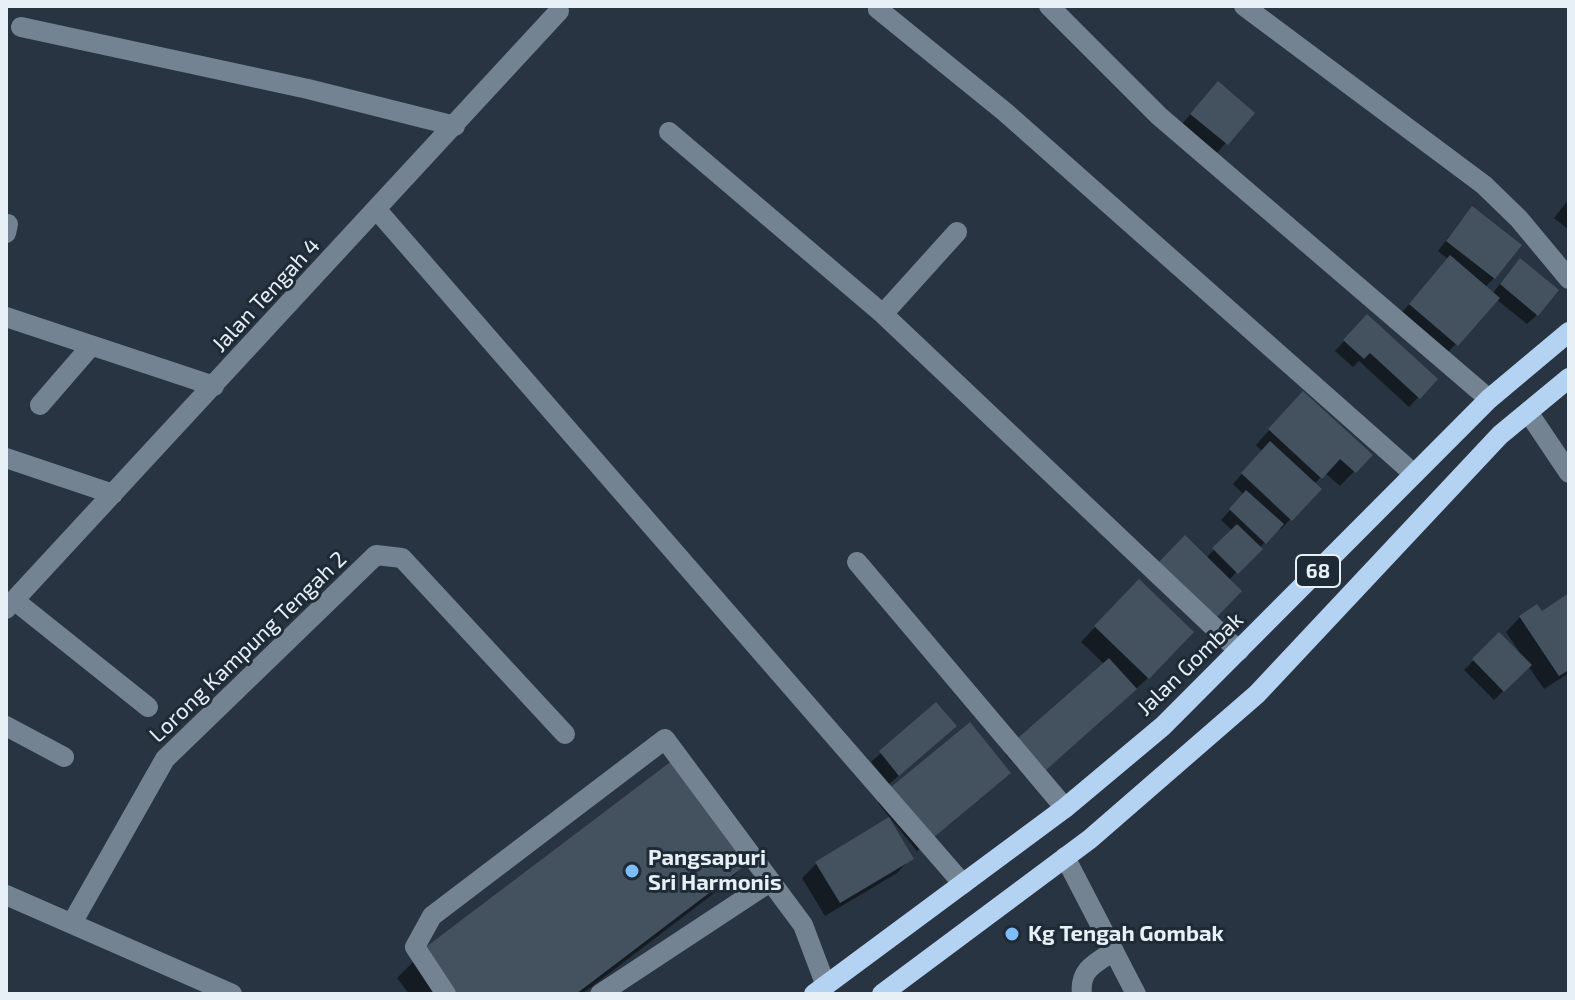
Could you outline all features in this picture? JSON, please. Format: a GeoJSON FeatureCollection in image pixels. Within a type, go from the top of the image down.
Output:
{"type":"FeatureCollection","features":[{"type":"Feature","properties":{"kind":"main road","name":"Jalan Gombak"},"geometry":{"type":"LineString","coordinates":[[820,990],[1065,808],[1163,726],[1489,399],[1569,332]]}},
{"type":"Feature","properties":{"kind":"main road","name":"68"},"geometry":{"type":"LineString","coordinates":[[882,994],[1065,857],[1257,694],[1500,435],[1569,378]]}},
{"type":"Feature","properties":{"kind":"street"},"geometry":{"type":"LineString","coordinates":[[879,6],[878,9],[1005,112],[1414,474]]}},
{"type":"Feature","properties":{"kind":"street"},"geometry":{"type":"LineString","coordinates":[[1049,6],[1159,116],[1489,399]]}},
{"type":"Feature","properties":{"kind":"street"},"geometry":{"type":"LineString","coordinates":[[1244,6],[1484,185],[1519,219],[1569,279]]}},
{"type":"Feature","properties":{"kind":"street","name":"Jalan Tengah 4"},"geometry":{"type":"LineString","coordinates":[[10,605],[559,11]]}},
{"type":"Feature","properties":{"kind":"street"},"geometry":{"type":"LineString","coordinates":[[21,27],[308,89],[455,126]]}},
{"type":"Feature","properties":{"kind":"street"},"geometry":{"type":"LineString","coordinates":[[669,132],[883,314],[1239,651]]}},
{"type":"Feature","properties":{"kind":"street"},"geometry":{"type":"LineString","coordinates":[[377,210],[963,884]]}},
{"type":"Feature","properties":{"kind":"street"},"geometry":{"type":"LineString","coordinates":[[883,314],[957,232]]}},
{"type":"Feature","properties":{"kind":"street"},"geometry":{"type":"LineString","coordinates":[[6,317],[214,386]]}},
{"type":"Feature","properties":{"kind":"street"},"geometry":{"type":"LineString","coordinates":[[40,405],[91,346]]}},
{"type":"Feature","properties":{"kind":"street"},"geometry":{"type":"LineString","coordinates":[[1528,412],[1569,473]]}},
{"type":"Feature","properties":{"kind":"street"},"geometry":{"type":"LineString","coordinates":[[6,458],[113,494]]}},
{"type":"Feature","properties":{"kind":"street","name":"Lorong Kampung Tengah 2"},"geometry":{"type":"LineString","coordinates":[[72,923],[165,759],[376,555],[402,558],[565,734]]}},
{"type":"Feature","properties":{"kind":"street"},"geometry":{"type":"LineString","coordinates":[[857,562],[1065,808]]}},
{"type":"Feature","properties":{"kind":"street"},"geometry":{"type":"LineString","coordinates":[[10,605],[148,707]]}},
{"type":"Feature","properties":{"kind":"street"},"geometry":{"type":"LineString","coordinates":[[6,726],[64,757]]}},
{"type":"Feature","properties":{"kind":"street"},"geometry":{"type":"LineString","coordinates":[[446,994],[415,947],[432,916],[665,739],[803,925],[820,990]]}},
{"type":"Feature","properties":{"kind":"street"},"geometry":{"type":"LineString","coordinates":[[1065,857],[1136,994]]}},
{"type":"Feature","properties":{"kind":"street"},"geometry":{"type":"LineString","coordinates":[[600,994],[770,882]]}},
{"type":"Feature","properties":{"kind":"street"},"geometry":{"type":"LineString","coordinates":[[6,895],[232,994]]}},
{"type":"Feature","properties":{"kind":"street"},"geometry":{"type":"LineString","coordinates":[[1082,994],[1081,980],[1089,966],[1114,951]]}},
{"type":"Feature","properties":{"kind":"building"},"geometry":{"type":"Polygon","coordinates":[[[1218,81],[1255,113],[1228,145],[1190,114],[1218,81]]]}},
{"type":"Feature","properties":{"kind":"building"},"geometry":{"type":"Polygon","coordinates":[[[1472,206],[1522,245],[1495,279],[1446,241],[1472,206]]]}},
{"type":"Feature","properties":{"kind":"building"},"geometry":{"type":"Polygon","coordinates":[[[1450,255],[1500,298],[1458,346],[1409,304],[1450,255]]]}},
{"type":"Feature","properties":{"kind":"building"},"geometry":{"type":"Polygon","coordinates":[[[1520,258],[1559,290],[1538,316],[1500,284],[1520,258]]]}},
{"type":"Feature","properties":{"kind":"building"},"geometry":{"type":"Polygon","coordinates":[[[1367,314],[1438,379],[1420,399],[1370,353],[1364,359],[1343,340],[1367,314]]]}},
{"type":"Feature","properties":{"kind":"building"},"geometry":{"type":"Polygon","coordinates":[[[1303,391],[1373,455],[1356,473],[1340,459],[1322,479],[1268,429],[1303,391]]]}},
{"type":"Feature","properties":{"kind":"building"},"geometry":{"type":"Polygon","coordinates":[[[1270,441],[1322,489],[1292,521],[1241,473],[1270,441]]]}},
{"type":"Feature","properties":{"kind":"building"},"geometry":{"type":"Polygon","coordinates":[[[1246,490],[1284,524],[1266,544],[1229,509],[1246,490]]]}},
{"type":"Feature","properties":{"kind":"building"},"geometry":{"type":"Polygon","coordinates":[[[1237,524],[1263,549],[1238,574],[1212,548],[1237,524]]]}},
{"type":"Feature","properties":{"kind":"building"},"geometry":{"type":"Polygon","coordinates":[[[1185,535],[1242,591],[1213,621],[1156,565],[1185,535]]]}},
{"type":"Feature","properties":{"kind":"building"},"geometry":{"type":"Polygon","coordinates":[[[1139,579],[1194,632],[1149,679],[1094,626],[1139,579]]]}},
{"type":"Feature","properties":{"kind":"building"},"geometry":{"type":"Polygon","coordinates":[[[1569,593],[1569,670],[1559,676],[1519,616],[1537,604],[1542,611],[1569,593]]]}},
{"type":"Feature","properties":{"kind":"building"},"geometry":{"type":"Polygon","coordinates":[[[1499,632],[1532,665],[1504,692],[1472,659],[1499,632]]]}},
{"type":"Feature","properties":{"kind":"building"},"geometry":{"type":"Polygon","coordinates":[[[1109,658],[1137,689],[1046,770],[1018,738],[1109,658]]]}},
{"type":"Feature","properties":{"kind":"building"},"geometry":{"type":"Polygon","coordinates":[[[936,702],[957,726],[899,776],[879,751],[936,702]]]}},
{"type":"Feature","properties":{"kind":"building"},"geometry":{"type":"Polygon","coordinates":[[[970,722],[1011,773],[933,838],[891,787],[970,722]]]}},
{"type":"Feature","properties":{"kind":"building","name":"Pangsapuri Sri Harmonis"},"geometry":{"type":"Polygon","coordinates":[[[673,760],[750,862],[576,994],[455,994],[422,950],[673,760]]]}},
{"type":"Feature","properties":{"kind":"building"},"geometry":{"type":"Polygon","coordinates":[[[889,817],[914,859],[840,903],[815,862],[889,817]]]}},
{"type":"Feature","properties":{"kind":"place","name":"Pangsapuri Sri Harmonis"},"geometry":{"type":"Point","coordinates":[632,871]}},
{"type":"Feature","properties":{"kind":"place","name":"Kg Tengah Gombak"},"geometry":{"type":"Point","coordinates":[1012,934]}}]}
